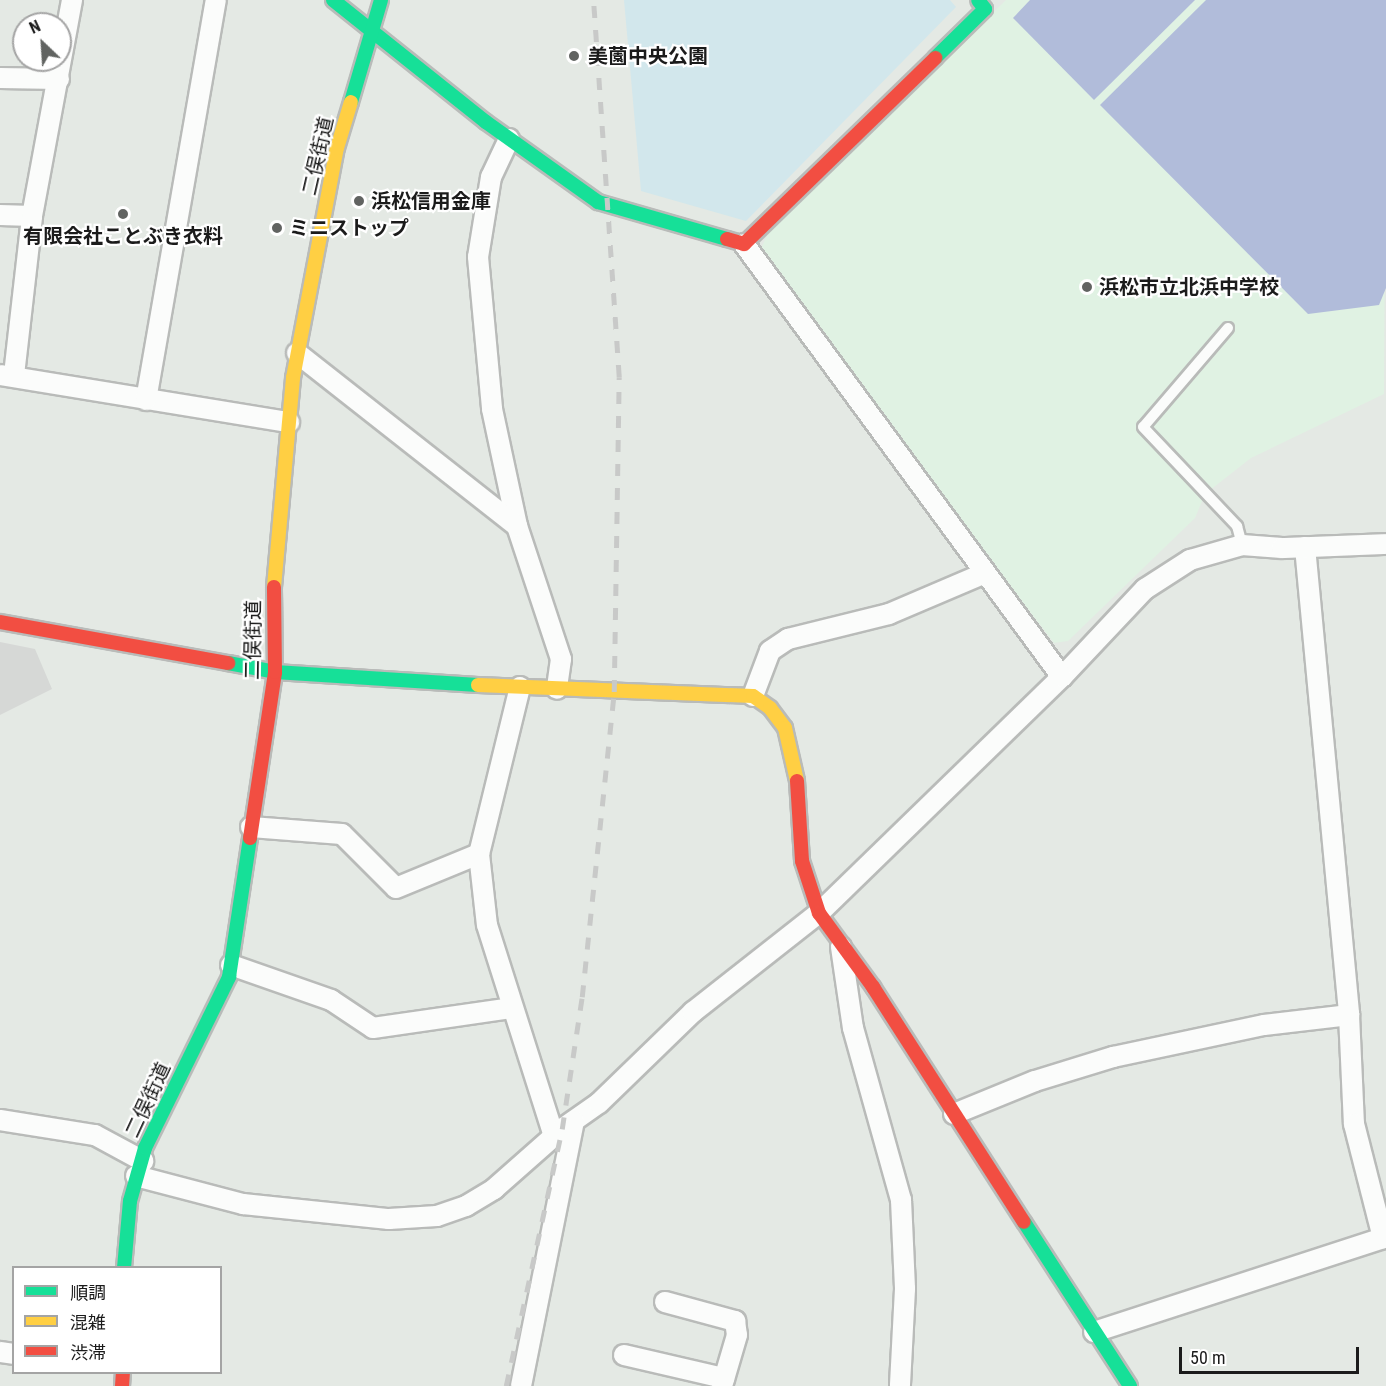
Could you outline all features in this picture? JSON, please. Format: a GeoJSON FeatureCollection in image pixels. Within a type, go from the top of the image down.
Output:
{"type":"FeatureCollection","features":[{"type":"Feature","properties":{"kind":"street"},"geometry":{"type":"LineString","coordinates":[[72,0],[32,216],[7,375],[146,400],[289,422]]}},
{"type":"Feature","properties":{"kind":"street"},"geometry":{"type":"LineString","coordinates":[[146,400],[216,0]]}},
{"type":"Feature","properties":{"kind":"street"},"geometry":{"type":"LineString","coordinates":[[333,0],[509,139],[598,202],[744,244],[1062,677]]}},
{"type":"Feature","properties":{"kind":"street","name":"二俣街道"},"geometry":{"type":"LineString","coordinates":[[124,1266],[139,1168],[145,1148],[229,977],[275,672],[274,589],[297,353],[337,148],[381,0]]}},
{"type":"Feature","properties":{"kind":"street"},"geometry":{"type":"LineString","coordinates":[[744,244],[986,3]]}},
{"type":"Feature","properties":{"kind":"street"},"geometry":{"type":"LineString","coordinates":[[0,78],[59,79]]}},
{"type":"Feature","properties":{"kind":"street"},"geometry":{"type":"LineString","coordinates":[[509,139],[491,177],[478,257],[492,409],[518,526],[561,659],[557,689]]}},
{"type":"Feature","properties":{"kind":"street"},"geometry":{"type":"LineString","coordinates":[[0,215],[32,216]]}},
{"type":"Feature","properties":{"kind":"street"},"geometry":{"type":"LineString","coordinates":[[297,353],[518,526]]}},
{"type":"Feature","properties":{"kind":"street"},"geometry":{"type":"LineString","coordinates":[[0,1120],[95,1135],[139,1168],[243,1204],[413,1219],[437,1216],[466,1206],[506,1179],[554,1136],[599,1103],[693,1012],[819,913],[1062,677],[1145,589],[1190,560],[1227,546],[1305,547],[1386,544]]}},
{"type":"Feature","properties":{"kind":"street"},"geometry":{"type":"LineString","coordinates":[[1094,1332],[1385,1237],[1354,1124],[1349,1015],[1305,547]]}},
{"type":"Feature","properties":{"kind":"street"},"geometry":{"type":"LineString","coordinates":[[753,696],[770,651],[788,639],[889,614],[985,573]]}},
{"type":"Feature","properties":{"kind":"street"},"geometry":{"type":"LineString","coordinates":[[0,622],[275,672],[557,689],[753,696],[770,708],[785,728],[796,767],[802,861],[819,913],[840,941],[954,1114],[1130,1386]]}},
{"type":"Feature","properties":{"kind":"street"},"geometry":{"type":"LineString","coordinates":[[520,687],[479,854],[488,926],[511,1008],[554,1136]]}},
{"type":"Feature","properties":{"kind":"street"},"geometry":{"type":"LineString","coordinates":[[251,827],[342,834],[396,888],[479,854]]}},
{"type":"Feature","properties":{"kind":"street"},"geometry":{"type":"LineString","coordinates":[[840,941],[853,1028],[901,1200],[905,1289],[900,1386]]}},
{"type":"Feature","properties":{"kind":"street"},"geometry":{"type":"LineString","coordinates":[[231,965],[331,1000],[373,1028],[511,1008]]}},
{"type":"Feature","properties":{"kind":"street"},"geometry":{"type":"LineString","coordinates":[[954,1114],[1035,1081],[1113,1057],[1264,1025],[1349,1015]]}},
{"type":"Feature","properties":{"kind":"street"},"geometry":{"type":"LineString","coordinates":[[521,1386],[574,1121]]}},
{"type":"Feature","properties":{"kind":"street"},"geometry":{"type":"LineString","coordinates":[[624,1355],[723,1382],[737,1335],[735,1321],[665,1302]]}},
{"type":"Feature","properties":{"kind":"lane"},"geometry":{"type":"LineString","coordinates":[[1228,328],[1143,427],[1237,526],[1242,545]]}},
{"type":"Feature","properties":{"kind":"shaded area","name":"美薗中央公園"},"geometry":{"type":"Polygon","coordinates":[[[624,0],[950,0],[956,7],[746,221],[641,191],[624,0]]]}},
{"type":"Feature","properties":{"kind":"shaded area","name":"浜松市立北浜中学校"},"geometry":{"type":"Polygon","coordinates":[[[1006,0],[1386,0],[1384,394],[1251,458],[1205,494],[1195,518],[1068,641],[1054,643],[856,385],[761,249],[768,233],[1006,0]]]}},
{"type":"Feature","properties":{"kind":"shaded area"},"geometry":{"type":"Polygon","coordinates":[[[1030,0],[1195,0],[1094,100],[1013,18],[1030,0]]]}},
{"type":"Feature","properties":{"kind":"shaded area"},"geometry":{"type":"Polygon","coordinates":[[[1206,0],[1386,0],[1386,288],[1379,305],[1308,314],[1100,105],[1206,0]]]}},
{"type":"Feature","properties":{"kind":"shaded area"},"geometry":{"type":"Polygon","coordinates":[[[0,642],[35,649],[52,689],[0,715],[0,642]]]}},
{"type":"Feature","properties":{"kind":"railway"},"geometry":{"type":"LineString","coordinates":[[506,1386],[562,1129],[582,997],[614,692],[619,377],[593,0]]}},
{"type":"Feature","properties":{"kind":"traffic: fast"},"geometry":{"type":"LineString","coordinates":[[333,0],[486,122],[598,202],[727,239]]}},
{"type":"Feature","properties":{"kind":"traffic: fast"},"geometry":{"type":"LineString","coordinates":[[351,102],[381,0]]}},
{"type":"Feature","properties":{"kind":"traffic: fast"},"geometry":{"type":"LineString","coordinates":[[935,58],[985,9],[978,0]]}},
{"type":"Feature","properties":{"kind":"traffic: fast"},"geometry":{"type":"LineString","coordinates":[[228,663],[275,672],[478,685]]}},
{"type":"Feature","properties":{"kind":"traffic: fast"},"geometry":{"type":"LineString","coordinates":[[124,1266],[130,1201],[145,1148],[229,977],[250,838]]}},
{"type":"Feature","properties":{"kind":"traffic: fast"},"geometry":{"type":"LineString","coordinates":[[1024,1222],[1130,1386]]}},
{"type":"Feature","properties":{"kind":"traffic: slow"},"geometry":{"type":"LineString","coordinates":[[274,587],[293,378],[337,148],[351,102]]}},
{"type":"Feature","properties":{"kind":"traffic: slow"},"geometry":{"type":"LineString","coordinates":[[478,685],[753,696],[770,708],[785,728],[797,781]]}},
{"type":"Feature","properties":{"kind":"traffic: jam"},"geometry":{"type":"LineString","coordinates":[[727,239],[744,244],[935,58]]}},
{"type":"Feature","properties":{"kind":"traffic: jam"},"geometry":{"type":"LineString","coordinates":[[250,838],[275,672],[274,587]]}},
{"type":"Feature","properties":{"kind":"traffic: jam"},"geometry":{"type":"LineString","coordinates":[[0,622],[228,663]]}},
{"type":"Feature","properties":{"kind":"traffic: jam"},"geometry":{"type":"LineString","coordinates":[[797,781],[802,861],[819,913],[873,987],[1024,1222]]}},
{"type":"Feature","properties":{"kind":"traffic: jam"},"geometry":{"type":"LineString","coordinates":[[122,1386],[123,1374]]}},
{"type":"Feature","properties":{"kind":"place","name":"美薗中央公園"},"geometry":{"type":"Point","coordinates":[574,56]}},
{"type":"Feature","properties":{"kind":"place","name":"浜松信用金庫"},"geometry":{"type":"Point","coordinates":[359,201]}},
{"type":"Feature","properties":{"kind":"place","name":"有限会社ことぶき衣料"},"geometry":{"type":"Point","coordinates":[123,214]}},
{"type":"Feature","properties":{"kind":"place","name":"ミニストップ"},"geometry":{"type":"Point","coordinates":[277,228]}},
{"type":"Feature","properties":{"kind":"place","name":"浜松市立北浜中学校"},"geometry":{"type":"Point","coordinates":[1087,287]}}]}
